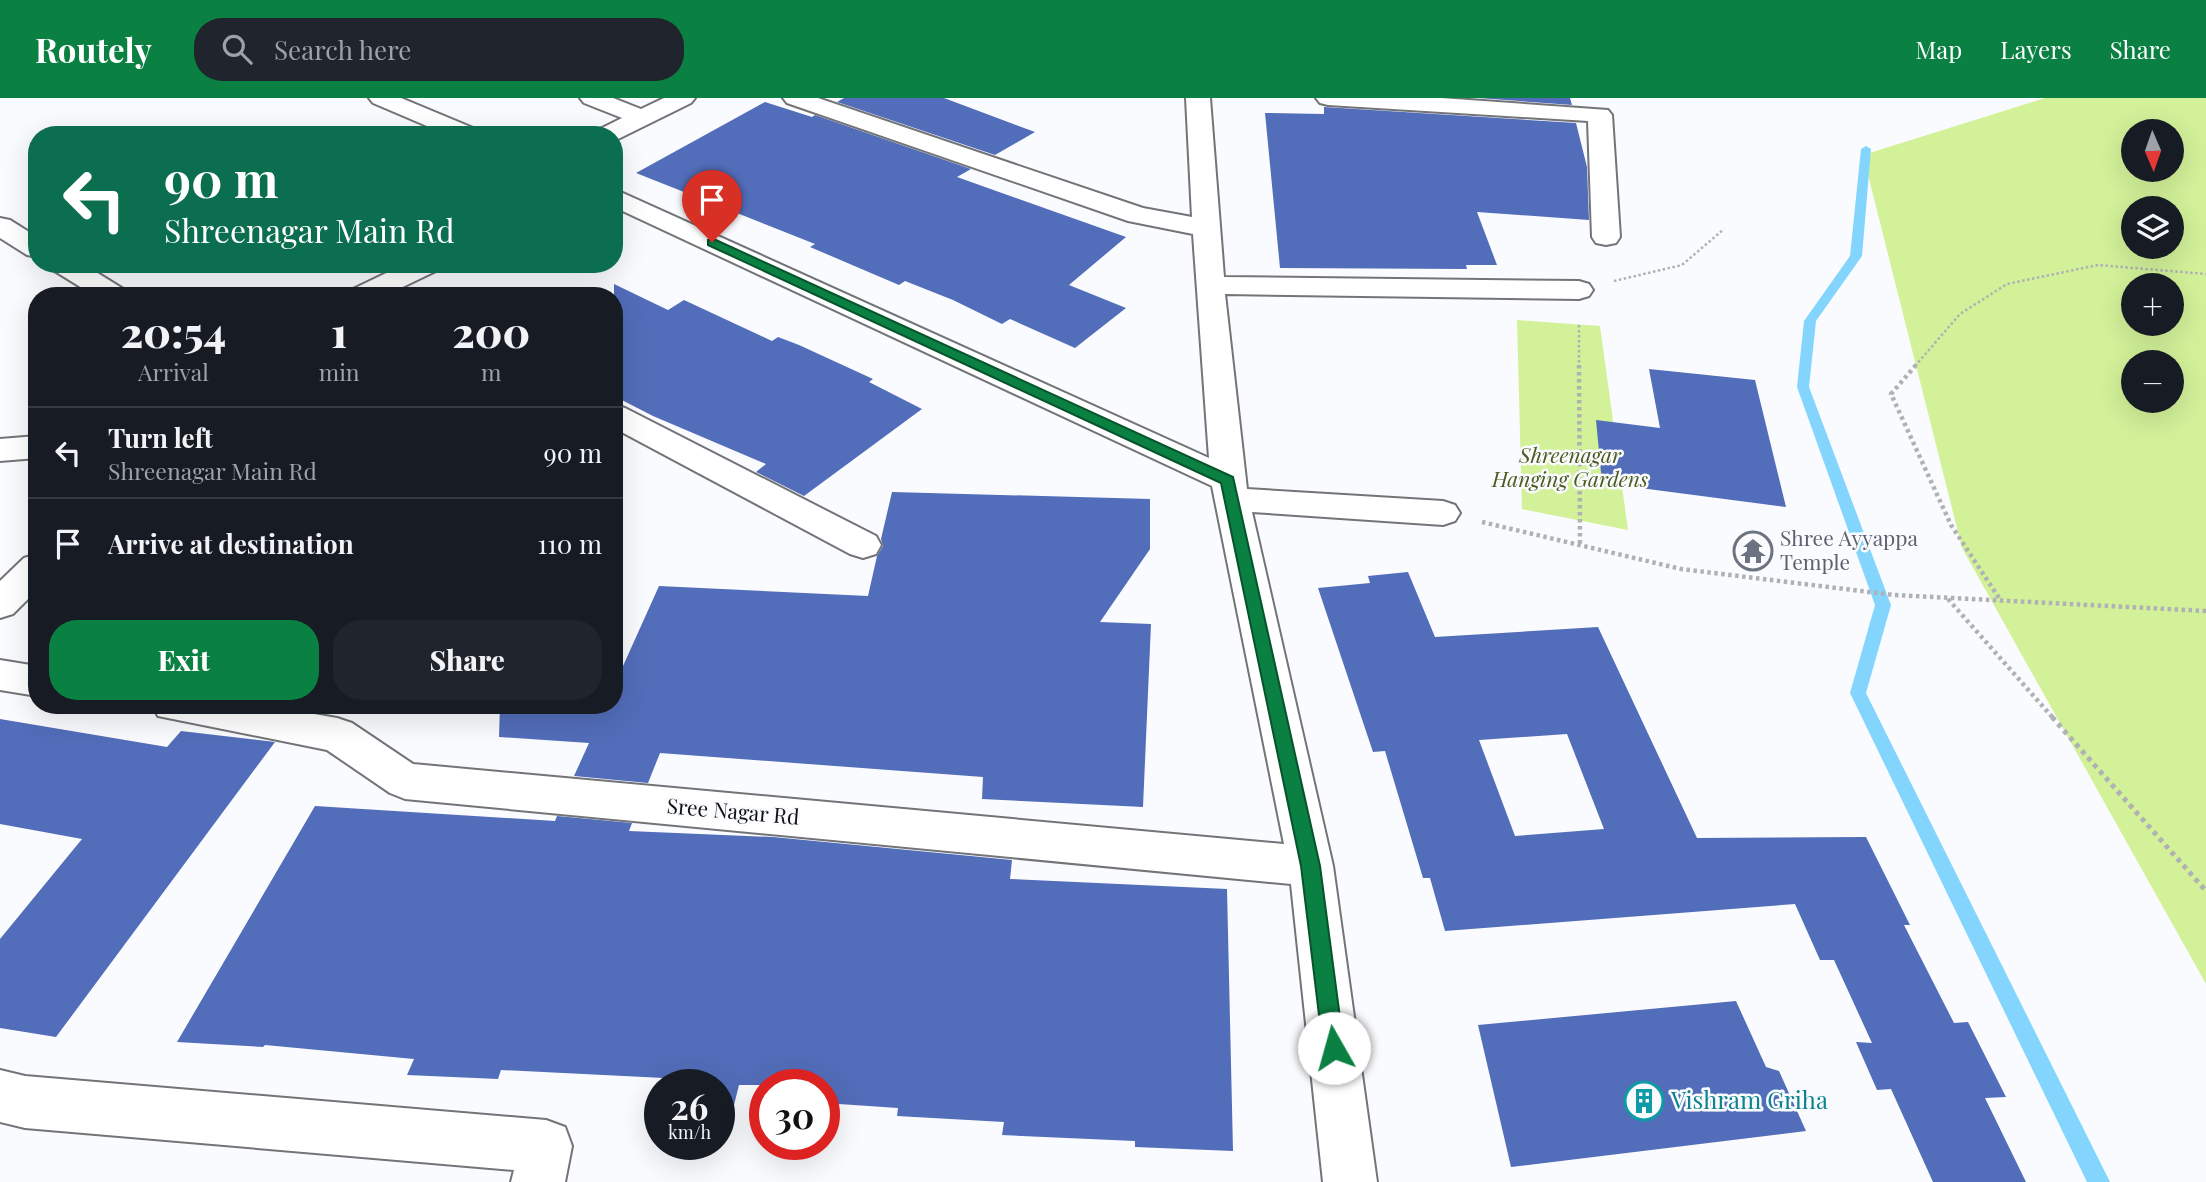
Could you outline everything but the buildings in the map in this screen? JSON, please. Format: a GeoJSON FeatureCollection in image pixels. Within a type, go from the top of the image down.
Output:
{"type":"FeatureCollection","features":[{"type":"Feature","properties":{"kind":"street"},"geometry":{"type":"LineString","coordinates":[[381,98],[448,126]]}},
{"type":"Feature","properties":{"kind":"street"},"geometry":{"type":"LineString","coordinates":[[592,98],[643,118]]}},
{"type":"Feature","properties":{"kind":"street"},"geometry":{"type":"LineString","coordinates":[[623,127],[683,98]]}},
{"type":"Feature","properties":{"kind":"street"},"geometry":{"type":"LineString","coordinates":[[795,98],[1137,215],[1206,228]]}},
{"type":"Feature","properties":{"kind":"street"},"geometry":{"type":"LineString","coordinates":[[1198,98],[1210,285],[1230,490],[1311,866],[1350,1182]]}},
{"type":"Feature","properties":{"kind":"street"},"geometry":{"type":"LineString","coordinates":[[1328,98],[1600,115],[1606,237]]}},
{"type":"Feature","properties":{"kind":"street"},"geometry":{"type":"LineString","coordinates":[[623,201],[1230,490],[1295,502],[1443,513]]}},
{"type":"Feature","properties":{"kind":"street"},"geometry":{"type":"LineString","coordinates":[[0,226],[28,243]]}},
{"type":"Feature","properties":{"kind":"street"},"geometry":{"type":"LineString","coordinates":[[78,273],[100,287]]}},
{"type":"Feature","properties":{"kind":"street"},"geometry":{"type":"LineString","coordinates":[[386,287],[412,273]]}},
{"type":"Feature","properties":{"kind":"street"},"geometry":{"type":"LineString","coordinates":[[1210,285],[1579,290]]}},
{"type":"Feature","properties":{"kind":"street"},"geometry":{"type":"LineString","coordinates":[[623,420],[863,545]]}},
{"type":"Feature","properties":{"kind":"street"},"geometry":{"type":"LineString","coordinates":[[0,604],[28,576]]}},
{"type":"Feature","properties":{"kind":"street"},"geometry":{"type":"LineString","coordinates":[[0,674],[28,679]]}},
{"type":"Feature","properties":{"kind":"street","name":"Sree Nagar Rd"},"geometry":{"type":"LineString","coordinates":[[222,714],[337,735],[405,781],[1311,866]]}},
{"type":"Feature","properties":{"kind":"street"},"geometry":{"type":"LineString","coordinates":[[0,1096],[25,1102],[546,1146],[538,1182]]}},
{"type":"Feature","properties":{"kind":"path"},"geometry":{"type":"LineString","coordinates":[[1580,545],[1579,290],[1682,265],[1724,229]]}},
{"type":"Feature","properties":{"kind":"path"},"geometry":{"type":"LineString","coordinates":[[2001,601],[1951,524],[1891,394],[1960,314],[2007,284],[2098,265],[2206,274]]}},
{"type":"Feature","properties":{"kind":"path"},"geometry":{"type":"LineString","coordinates":[[1443,513],[1681,569],[1894,595],[2206,611]]}},
{"type":"Feature","properties":{"kind":"path"},"geometry":{"type":"LineString","coordinates":[[1947,598],[2206,891]]}},
{"type":"Feature","properties":{"kind":"green space"},"geometry":{"type":"Polygon","coordinates":[[[2045,98],[2206,98],[2206,984],[1962,548],[1863,155],[2045,98]]]}},
{"type":"Feature","properties":{"kind":"green space","name":"Shreenagar Hanging Gardens"},"geometry":{"type":"Polygon","coordinates":[[[1517,320],[1600,326],[1628,530],[1522,509],[1517,320]]]}},
{"type":"Feature","properties":{"kind":"waterway"},"geometry":{"type":"LineString","coordinates":[[1866,149],[1856,256],[1810,321],[1803,387],[1883,605],[1858,693],[2099,1182]]}},
{"type":"Feature","properties":{"kind":"place","name":"Shree Ayyappa Temple"},"geometry":{"type":"Point","coordinates":[1753,551]}},
{"type":"Feature","properties":{"kind":"place","name":"Vishram Griha"},"geometry":{"type":"Point","coordinates":[1644,1101]}},
{"type":"Feature","properties":{"kind":"route"},"geometry":{"type":"LineString","coordinates":[[712,242],[1228,480],[1311,866],[1334,1048]]}}]}
